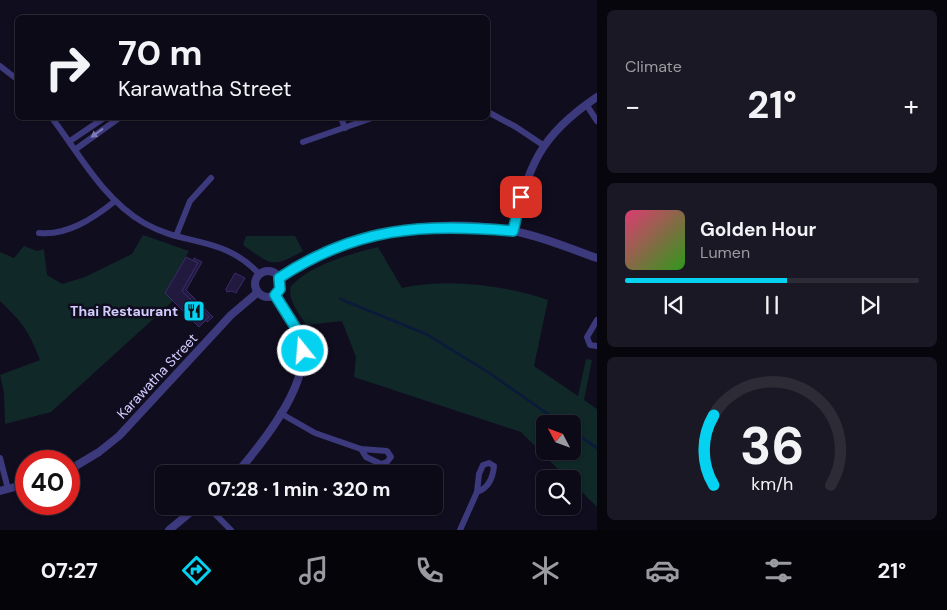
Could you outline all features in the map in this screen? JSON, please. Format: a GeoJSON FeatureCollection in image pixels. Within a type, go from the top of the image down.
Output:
{"type":"FeatureCollection","features":[{"type":"Feature","properties":{"kind":"street"},"geometry":{"type":"LineString","coordinates":[[0,66],[15,78]]}},
{"type":"Feature","properties":{"kind":"street"},"geometry":{"type":"LineString","coordinates":[[513,231],[524,184],[543,145],[561,124],[597,97]]}},
{"type":"Feature","properties":{"kind":"street"},"geometry":{"type":"LineString","coordinates":[[586,104],[597,121]]}},
{"type":"Feature","properties":{"kind":"street"},"geometry":{"type":"LineString","coordinates":[[490,113],[543,145]]}},
{"type":"Feature","properties":{"kind":"street"},"geometry":{"type":"LineString","coordinates":[[54,120],[103,188],[115,201],[145,224],[176,236],[221,247],[235,253],[249,262],[260,274]]}},
{"type":"Feature","properties":{"kind":"street"},"geometry":{"type":"LineString","coordinates":[[70,141],[101,120]]}},
{"type":"Feature","properties":{"kind":"street"},"geometry":{"type":"LineString","coordinates":[[76,150],[116,120]]}},
{"type":"Feature","properties":{"kind":"street"},"geometry":{"type":"LineString","coordinates":[[341,120],[344,128]]}},
{"type":"Feature","properties":{"kind":"street"},"geometry":{"type":"LineString","coordinates":[[303,142],[366,120]]}},
{"type":"Feature","properties":{"kind":"street"},"geometry":{"type":"LineString","coordinates":[[176,236],[190,201],[211,178]]}},
{"type":"Feature","properties":{"kind":"street"},"geometry":{"type":"LineString","coordinates":[[39,234],[51,235],[78,225],[96,216],[115,201]]}},
{"type":"Feature","properties":{"kind":"street"},"geometry":{"type":"LineString","coordinates":[[279,278],[325,252],[357,240],[389,232],[436,226],[463,226],[513,231],[597,258]]}},
{"type":"Feature","properties":{"kind":"street"},"geometry":{"type":"LineString","coordinates":[[272,272],[279,278],[280,289],[275,295],[268,297],[258,292],[255,285],[260,274],[272,272]]}},
{"type":"Feature","properties":{"kind":"street","name":"Karawatha Street"},"geometry":{"type":"LineString","coordinates":[[80,463],[119,436],[231,315],[258,292]]}},
{"type":"Feature","properties":{"kind":"street"},"geometry":{"type":"LineString","coordinates":[[244,465],[253,455],[293,392],[300,374],[303,351],[297,330],[275,295]]}},
{"type":"Feature","properties":{"kind":"street"},"geometry":{"type":"LineString","coordinates":[[597,320],[587,337],[590,345],[597,346]]}},
{"type":"Feature","properties":{"kind":"street"},"geometry":{"type":"LineString","coordinates":[[280,413],[315,434],[361,449]]}},
{"type":"Feature","properties":{"kind":"street"},"geometry":{"type":"LineString","coordinates":[[0,458],[4,490]]}},
{"type":"Feature","properties":{"kind":"street"},"geometry":{"type":"LineString","coordinates":[[460,530],[477,492]]}},
{"type":"Feature","properties":{"kind":"street"},"geometry":{"type":"LineString","coordinates":[[169,530],[187,515]]}},
{"type":"Feature","properties":{"kind":"street"},"geometry":{"type":"LineString","coordinates":[[216,515],[231,530]]}},
{"type":"Feature","properties":{"kind":"green space"},"geometry":{"type":"Polygon","coordinates":[[[143,235],[189,251],[165,293],[173,301],[51,412],[5,424],[4,393],[0,375],[40,360],[24,328],[0,301],[0,252],[14,258],[24,246],[37,251],[44,249],[47,275],[62,284],[85,277],[132,254],[143,235]]]}},
{"type":"Feature","properties":{"kind":"green space"},"geometry":{"type":"Polygon","coordinates":[[[246,236],[295,236],[303,251],[284,260],[272,262],[260,257],[243,245],[246,236]]]}},
{"type":"Feature","properties":{"kind":"green space"},"geometry":{"type":"Polygon","coordinates":[[[378,247],[402,288],[456,283],[513,290],[548,300],[534,366],[578,396],[586,359],[592,360],[584,400],[597,409],[597,507],[581,491],[581,470],[559,470],[549,460],[581,460],[581,415],[536,415],[536,447],[521,432],[354,377],[356,357],[342,321],[306,325],[292,301],[290,291],[291,286],[300,278],[320,266],[378,247]]]}},
{"type":"Feature","properties":{"kind":"building"},"geometry":{"type":"Polygon","coordinates":[[[186,257],[198,263],[182,291],[209,317],[199,327],[165,293],[186,257]]]}},
{"type":"Feature","properties":{"kind":"building"},"geometry":{"type":"Polygon","coordinates":[[[194,258],[202,262],[186,290],[213,317],[207,322],[205,320],[209,317],[182,291],[198,263],[193,260],[194,258]]]}},
{"type":"Feature","properties":{"kind":"building"},"geometry":{"type":"Polygon","coordinates":[[[235,273],[245,278],[236,293],[232,291],[227,292],[226,289],[235,273]]]}},
{"type":"Feature","properties":{"kind":"waterway"},"geometry":{"type":"LineString","coordinates":[[340,299],[426,334],[488,372],[549,415]]}},
{"type":"Feature","properties":{"kind":"waterway"},"geometry":{"type":"LineString","coordinates":[[581,437],[597,448]]}},
{"type":"Feature","properties":{"kind":"place","name":"Thai Restaurant"},"geometry":{"type":"Point","coordinates":[194,311]}},
{"type":"Feature","properties":{"kind":"route"},"geometry":{"type":"LineString","coordinates":[[303,351],[297,330],[275,295],[281,285],[279,278],[325,252],[357,240],[389,232],[427,226],[463,226],[513,231],[521,197]]}}]}
